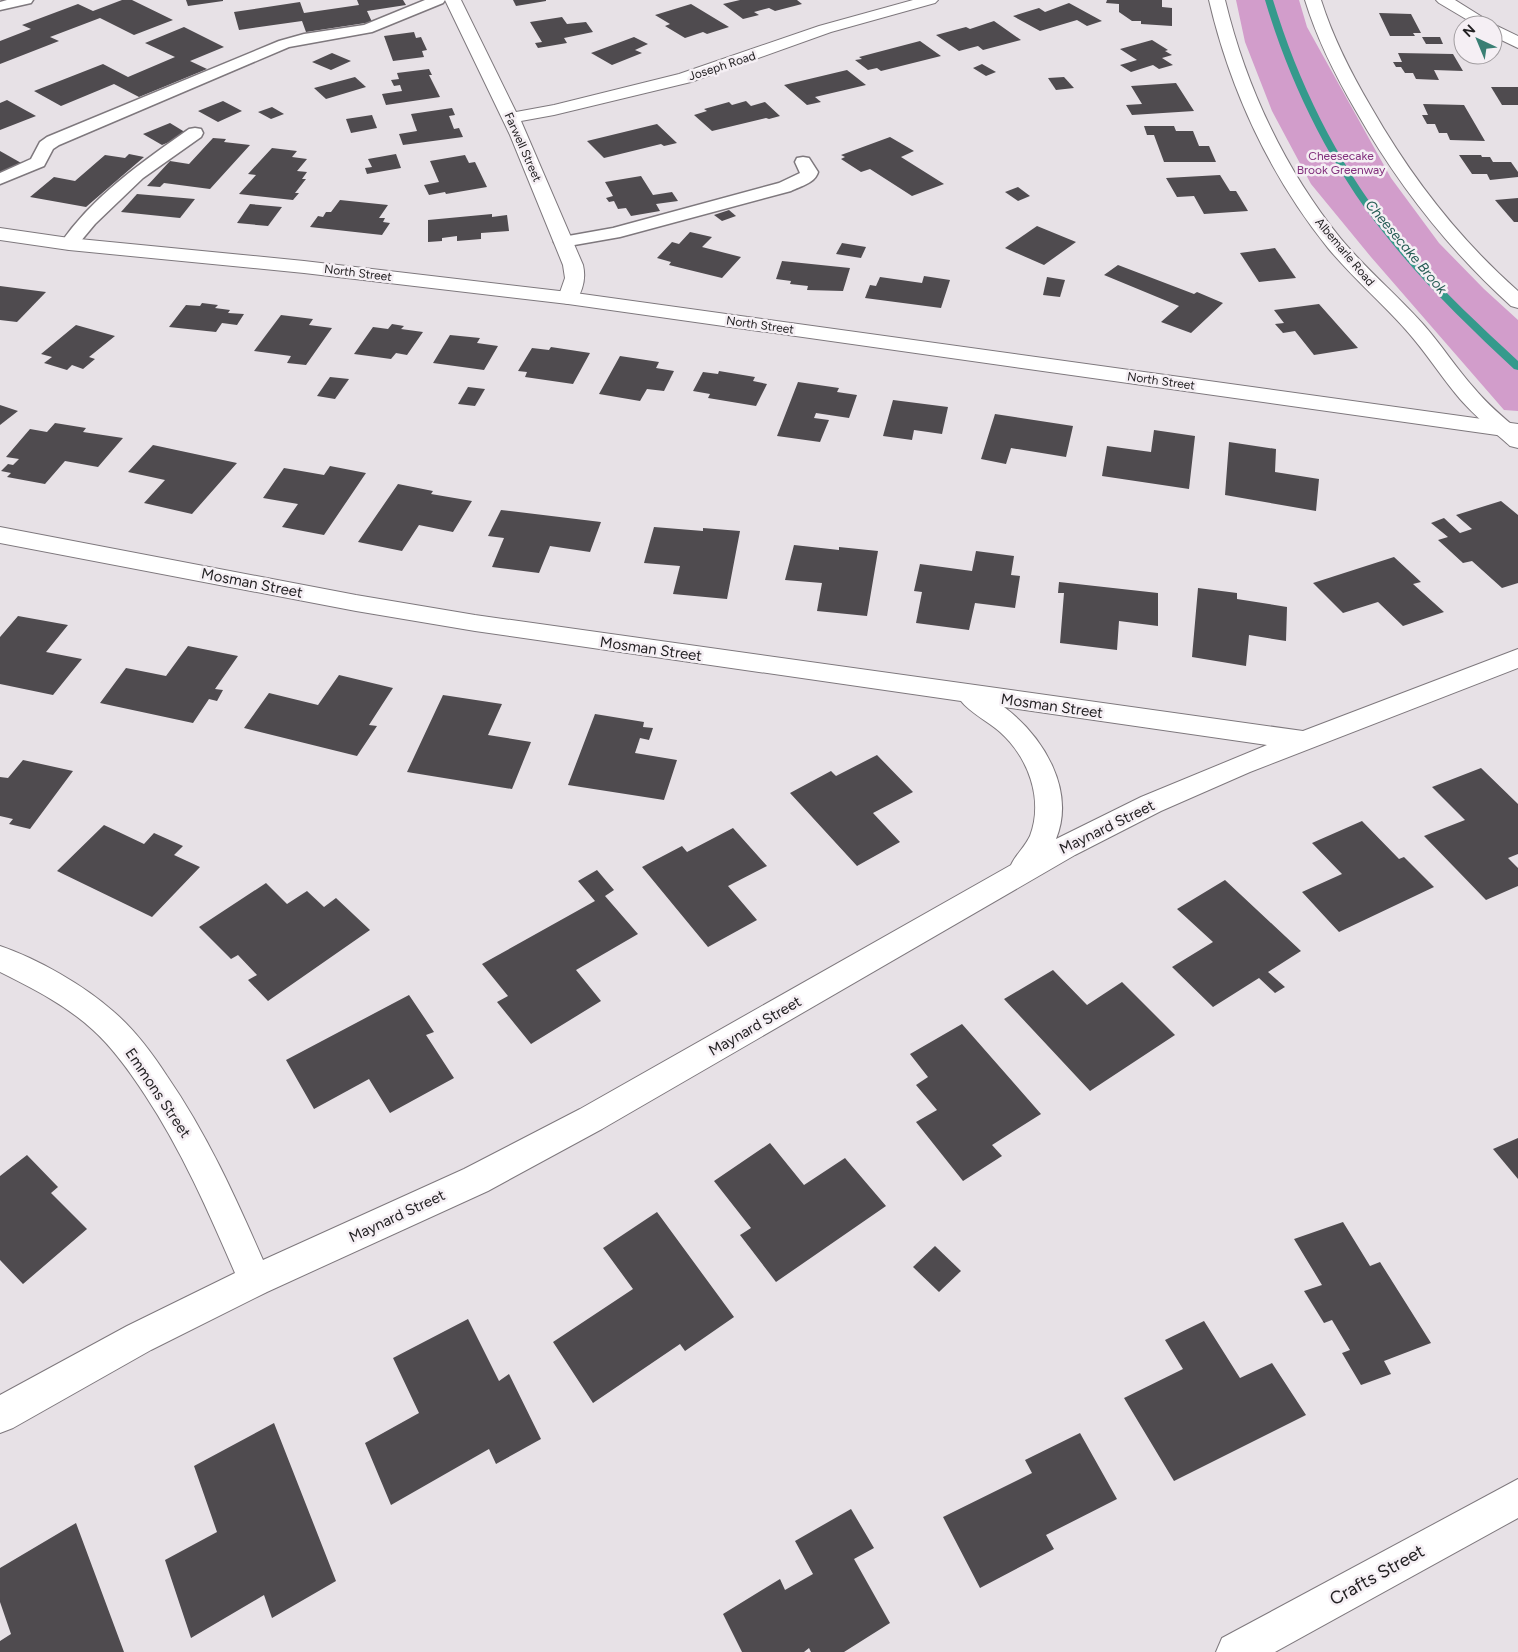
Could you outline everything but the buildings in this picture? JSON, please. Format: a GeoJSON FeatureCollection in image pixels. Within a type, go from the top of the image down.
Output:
{"type":"FeatureCollection","features":[{"type":"Feature","properties":{"kind":"street","name":"Farwell Street"},"geometry":{"type":"LineString","coordinates":[[454,0],[510,118],[575,272],[574,282],[568,298]]}},
{"type":"Feature","properties":{"kind":"street","name":"Joseph Road"},"geometry":{"type":"LineString","coordinates":[[510,118],[554,110],[685,78],[760,54],[825,29],[930,0]]}},
{"type":"Feature","properties":{"kind":"street","name":"Albemarle Road"},"geometry":{"type":"LineString","coordinates":[[1217,0],[1228,45],[1255,112],[1274,152],[1314,215],[1335,244],[1364,277],[1425,338],[1468,394],[1513,433]]}},
{"type":"Feature","properties":{"kind":"street"},"geometry":{"type":"LineString","coordinates":[[1313,0],[1337,62],[1375,131],[1409,183],[1457,244],[1518,302]]}},
{"type":"Feature","properties":{"kind":"street"},"geometry":{"type":"LineString","coordinates":[[1444,0],[1470,15]]}},
{"type":"Feature","properties":{"kind":"street"},"geometry":{"type":"LineString","coordinates":[[1503,35],[1518,43]]}},
{"type":"Feature","properties":{"kind":"street","name":"North Street"},"geometry":{"type":"LineString","coordinates":[[0,234],[69,244],[304,267],[568,298],[1513,433]]}},
{"type":"Feature","properties":{"kind":"street","name":"Mosman Street"},"geometry":{"type":"LineString","coordinates":[[0,535],[356,603],[475,623],[1306,741]]}},
{"type":"Feature","properties":{"kind":"street","name":"Maynard Street"},"geometry":{"type":"LineString","coordinates":[[0,1415],[131,1342],[255,1281],[476,1180],[583,1124],[704,1056],[1018,873],[1151,804],[1241,766],[1518,658]]}},
{"type":"Feature","properties":{"kind":"street"},"geometry":{"type":"LineString","coordinates":[[969,694],[1018,733],[1041,765],[1046,782],[1049,819],[1044,837],[1035,853],[1018,873]]}},
{"type":"Feature","properties":{"kind":"street","name":"Emmons Street"},"geometry":{"type":"LineString","coordinates":[[0,958],[28,972],[78,1002],[103,1020],[123,1040],[165,1099],[188,1136],[212,1181],[255,1281]]}},
{"type":"Feature","properties":{"kind":"street","name":"Crafts Street"},"geometry":{"type":"LineString","coordinates":[[1236,1652],[1518,1498]]}},
{"type":"Feature","properties":{"kind":"lane"},"geometry":{"type":"LineString","coordinates":[[0,6],[26,0]]}},
{"type":"Feature","properties":{"kind":"lane"},"geometry":{"type":"LineString","coordinates":[[0,179],[38,162],[46,146],[53,141],[284,44],[367,29],[438,0]]}},
{"type":"Feature","properties":{"kind":"lane"},"geometry":{"type":"LineString","coordinates":[[69,244],[89,220],[138,174],[195,133]]}},
{"type":"Feature","properties":{"kind":"lane"},"geometry":{"type":"LineString","coordinates":[[563,242],[614,233],[785,187],[808,176],[809,172],[803,162]]}},
{"type":"Feature","properties":{"kind":"green space","name":"Cheesecake Brook Greenway"},"geometry":{"type":"Polygon","coordinates":[[[1236,0],[1299,0],[1307,27],[1391,178],[1439,243],[1484,289],[1518,320],[1518,411],[1504,410],[1371,257],[1311,184],[1272,111],[1245,42],[1236,0]]]}},
{"type":"Feature","properties":{"kind":"waterway","name":"Cheesecake Brook"},"geometry":{"type":"LineString","coordinates":[[1269,0],[1289,61],[1316,121],[1367,205],[1433,284],[1518,367]]}}]}
